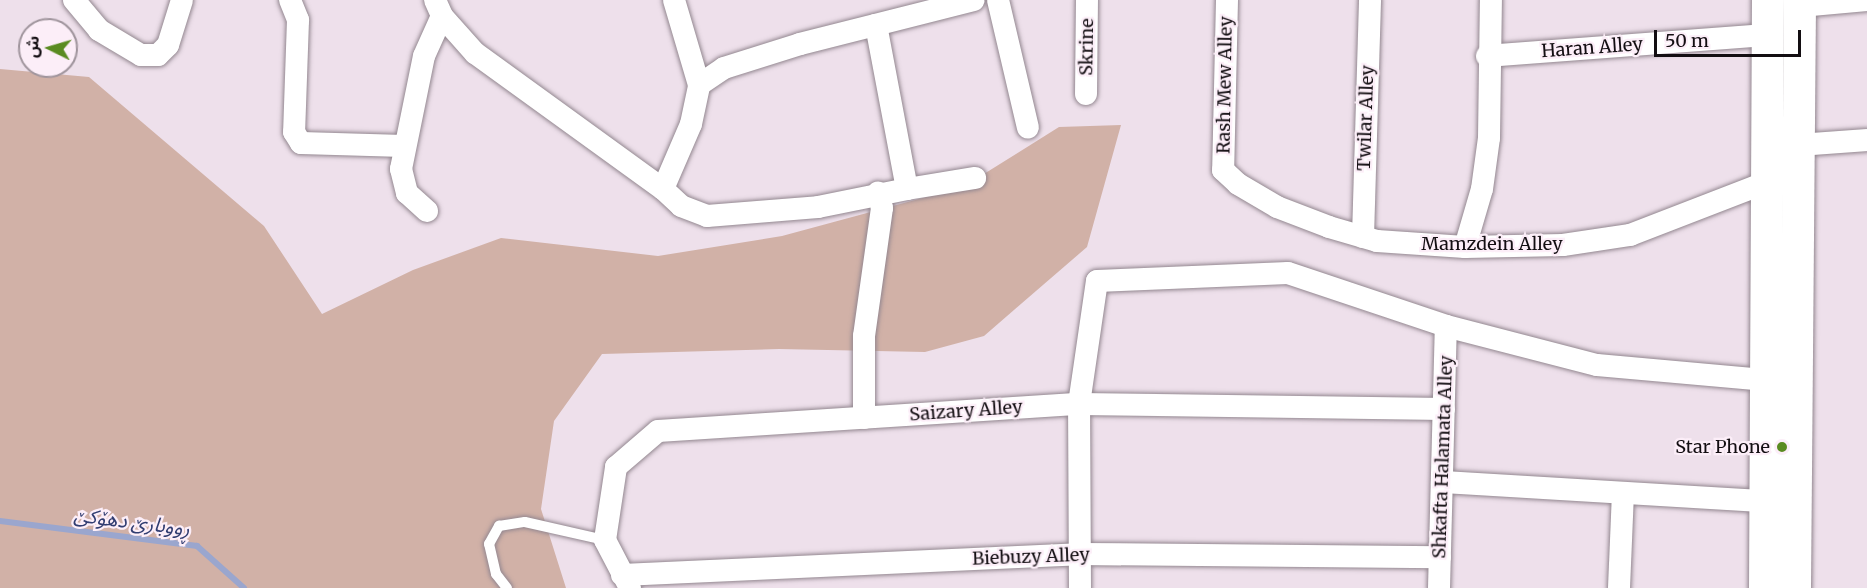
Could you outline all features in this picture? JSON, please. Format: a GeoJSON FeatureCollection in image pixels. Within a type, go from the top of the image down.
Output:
{"type":"FeatureCollection","features":[{"type":"Feature","properties":{"kind":"street"},"geometry":{"type":"LineString","coordinates":[[74,0],[99,30],[141,55],[158,55],[168,45],[182,0]]}},
{"type":"Feature","properties":{"kind":"street"},"geometry":{"type":"LineString","coordinates":[[290,0],[298,20],[294,132],[301,143],[404,146]]}},
{"type":"Feature","properties":{"kind":"street"},"geometry":{"type":"LineString","coordinates":[[663,189],[691,124],[699,85],[674,0]]}},
{"type":"Feature","properties":{"kind":"street"},"geometry":{"type":"LineString","coordinates":[[699,85],[724,68],[974,0]]}},
{"type":"Feature","properties":{"kind":"street"},"geometry":{"type":"LineString","coordinates":[[998,0],[1028,128]]}},
{"type":"Feature","properties":{"kind":"street","name":"Skrine"},"geometry":{"type":"LineString","coordinates":[[1086,94],[1088,0]]}},
{"type":"Feature","properties":{"kind":"street","name":"Rash Mew Alley"},"geometry":{"type":"LineString","coordinates":[[1223,170],[1227,0]]}},
{"type":"Feature","properties":{"kind":"street","name":"Twilar Alley"},"geometry":{"type":"LineString","coordinates":[[1363,237],[1370,0]]}},
{"type":"Feature","properties":{"kind":"street"},"geometry":{"type":"LineString","coordinates":[[1465,247],[1482,189],[1489,138],[1488,56],[1491,0]]}},
{"type":"Feature","properties":{"kind":"street"},"geometry":{"type":"LineString","coordinates":[[1765,588],[1768,0]]}},
{"type":"Feature","properties":{"kind":"street"},"geometry":{"type":"LineString","coordinates":[[1795,588],[1800,3],[1867,0]]}},
{"type":"Feature","properties":{"kind":"street"},"geometry":{"type":"LineString","coordinates":[[427,211],[407,193],[401,169],[424,56],[438,8]]}},
{"type":"Feature","properties":{"kind":"street"},"geometry":{"type":"LineString","coordinates":[[438,8],[475,53],[663,189],[681,206],[707,216],[818,207],[878,192],[975,178]]}},
{"type":"Feature","properties":{"kind":"street"},"geometry":{"type":"LineString","coordinates":[[876,25],[907,189]]}},
{"type":"Feature","properties":{"kind":"street","name":"Haran Alley"},"geometry":{"type":"LineString","coordinates":[[1488,56],[1768,35]]}},
{"type":"Feature","properties":{"kind":"street"},"geometry":{"type":"LineString","coordinates":[[1799,145],[1867,140]]}},
{"type":"Feature","properties":{"kind":"street","name":"Mamzdein Alley"},"geometry":{"type":"LineString","coordinates":[[1223,170],[1277,207],[1363,237],[1377,241],[1465,247],[1563,245],[1630,235],[1767,182]]}},
{"type":"Feature","properties":{"kind":"street"},"geometry":{"type":"LineString","coordinates":[[864,418],[864,336],[882,208],[878,192]]}},
{"type":"Feature","properties":{"kind":"street"},"geometry":{"type":"LineString","coordinates":[[1080,588],[1079,404],[1097,281],[1288,273],[1446,326],[1597,365],[1766,380]]}},
{"type":"Feature","properties":{"kind":"street","name":"Shkafta Halamata Alley"},"geometry":{"type":"LineString","coordinates":[[1439,588],[1446,326]]}},
{"type":"Feature","properties":{"kind":"street","name":"Saizary Alley"},"geometry":{"type":"LineString","coordinates":[[604,540],[616,467],[658,431],[1079,404],[1444,409]]}},
{"type":"Feature","properties":{"kind":"street"},"geometry":{"type":"LineString","coordinates":[[1442,482],[1766,501]]}},
{"type":"Feature","properties":{"kind":"street"},"geometry":{"type":"LineString","coordinates":[[1619,588],[1623,493]]}},
{"type":"Feature","properties":{"kind":"street"},"geometry":{"type":"LineString","coordinates":[[604,540],[626,582]]}},
{"type":"Feature","properties":{"kind":"street","name":"Biebuzy Alley"},"geometry":{"type":"LineString","coordinates":[[626,582],[1079,554],[1440,557]]}},
{"type":"Feature","properties":{"kind":"lane"},"geometry":{"type":"LineString","coordinates":[[507,588],[496,574],[489,544],[499,526],[525,522],[604,540]]}},
{"type":"Feature","properties":{"kind":"shaded area"},"geometry":{"type":"Polygon","coordinates":[[[0,69],[18,71],[18,78],[89,77],[264,226],[322,314],[413,270],[501,238],[658,256],[782,236],[963,187],[1059,127],[1121,125],[1087,247],[984,336],[925,352],[779,349],[602,354],[554,421],[541,509],[566,588],[0,588],[0,69]]]}},
{"type":"Feature","properties":{"kind":"waterway","name":"ڕووبارێ دهۆكێ"},"geometry":{"type":"LineString","coordinates":[[0,521],[197,546],[244,588]]}},
{"type":"Feature","properties":{"kind":"place","name":"Star Phone"},"geometry":{"type":"Point","coordinates":[1782,447]}}]}
